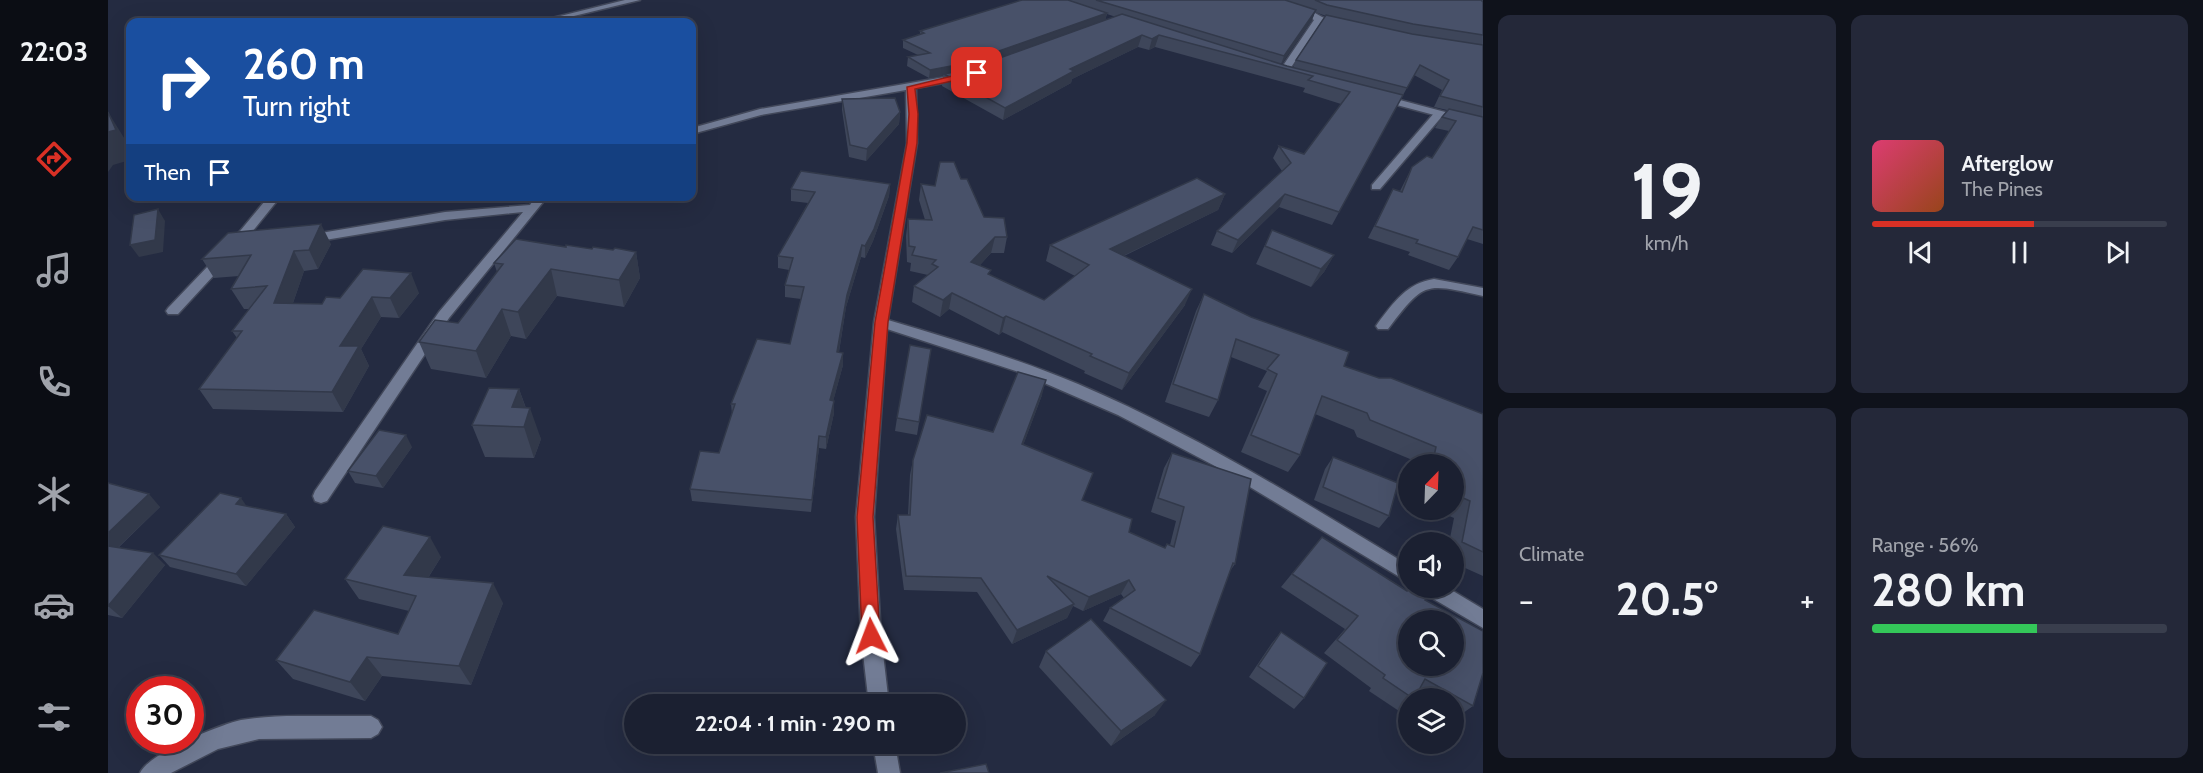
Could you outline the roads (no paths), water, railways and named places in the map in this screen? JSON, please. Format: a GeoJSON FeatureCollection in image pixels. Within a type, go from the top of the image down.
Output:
{"type":"FeatureCollection","features":[{"type":"Feature","properties":{"kind":"street"},"geometry":{"type":"LineString","coordinates":[[557,18],[636,0]]}},
{"type":"Feature","properties":{"kind":"street"},"geometry":{"type":"LineString","coordinates":[[1263,0],[1313,14],[1319,19],[1352,27]]}},
{"type":"Feature","properties":{"kind":"street"},"geometry":{"type":"LineString","coordinates":[[1283,73],[1319,19]]}},
{"type":"Feature","properties":{"kind":"street"},"geometry":{"type":"LineString","coordinates":[[1272,69],[1294,76]]}},
{"type":"Feature","properties":{"kind":"street"},"geometry":{"type":"LineString","coordinates":[[696,130],[760,112],[911,87],[973,74]]}},
{"type":"Feature","properties":{"kind":"street"},"geometry":{"type":"LineString","coordinates":[[878,694],[871,636],[865,517],[881,322],[912,143],[911,87]]}},
{"type":"Feature","properties":{"kind":"street"},"geometry":{"type":"LineString","coordinates":[[1372,96],[1483,125]]}},
{"type":"Feature","properties":{"kind":"street"},"geometry":{"type":"LineString","coordinates":[[1376,188],[1439,114]]}},
{"type":"Feature","properties":{"kind":"street"},"geometry":{"type":"LineString","coordinates":[[173,311],[235,245],[272,201]]}},
{"type":"Feature","properties":{"kind":"street"},"geometry":{"type":"LineString","coordinates":[[321,496],[444,315],[538,201]]}},
{"type":"Feature","properties":{"kind":"street"},"geometry":{"type":"LineString","coordinates":[[299,241],[445,216],[532,208]]}},
{"type":"Feature","properties":{"kind":"street"},"geometry":{"type":"LineString","coordinates":[[235,245],[254,245]]}},
{"type":"Feature","properties":{"kind":"street"},"geometry":{"type":"LineString","coordinates":[[1383,326],[1419,285],[1433,282],[1483,292]]}},
{"type":"Feature","properties":{"kind":"street"},"geometry":{"type":"LineString","coordinates":[[881,322],[1024,368],[1114,407],[1197,450],[1398,567]]}},
{"type":"Feature","properties":{"kind":"street"},"geometry":{"type":"LineString","coordinates":[[1448,598],[1483,619]]}},
{"type":"Feature","properties":{"kind":"street"},"geometry":{"type":"LineString","coordinates":[[151,773],[175,758],[228,735],[280,727],[370,727]]}},
{"type":"Feature","properties":{"kind":"street"},"geometry":{"type":"LineString","coordinates":[[886,754],[889,773]]}}]}
